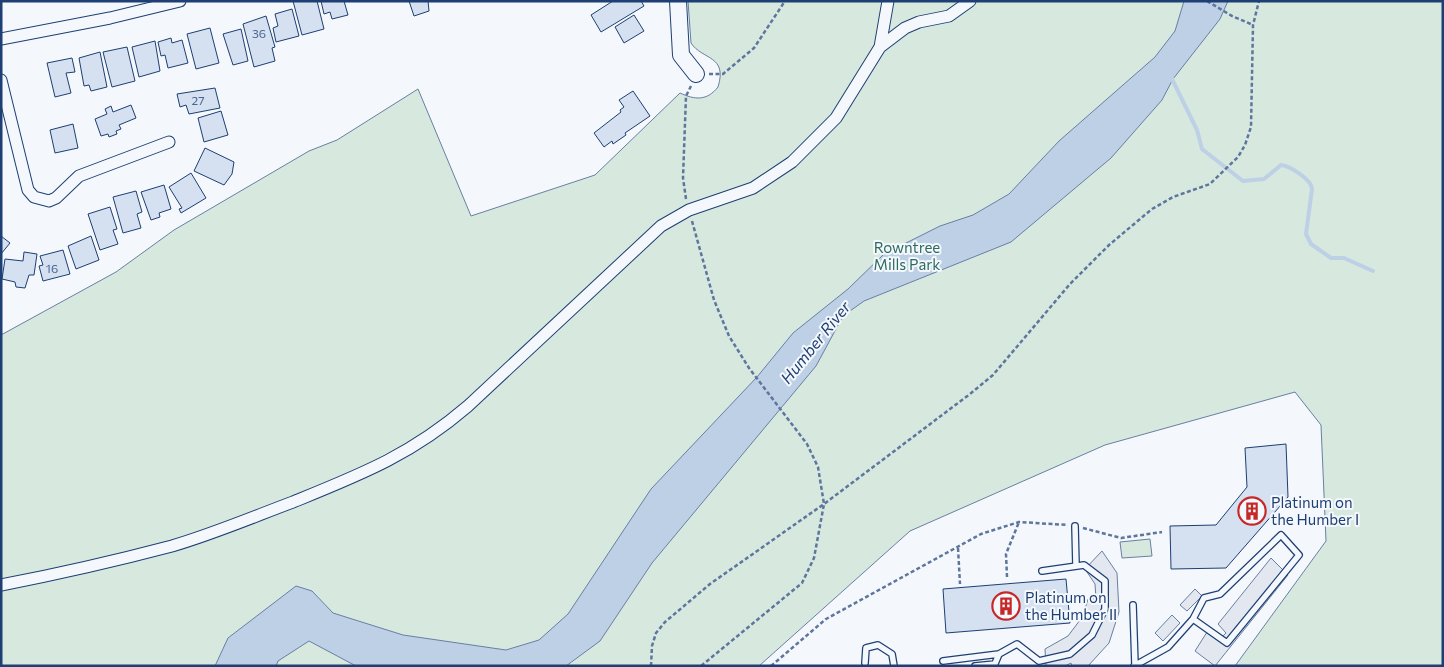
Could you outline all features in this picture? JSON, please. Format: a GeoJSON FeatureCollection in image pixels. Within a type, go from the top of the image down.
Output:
{"type":"FeatureCollection","features":[{"type":"Feature","properties":{"kind":"street"},"geometry":{"type":"LineString","coordinates":[[1,40],[119,16],[180,1]]}},
{"type":"Feature","properties":{"kind":"street"},"geometry":{"type":"LineString","coordinates":[[678,1],[681,55],[696,74]]}},
{"type":"Feature","properties":{"kind":"street"},"geometry":{"type":"LineString","coordinates":[[880,47],[888,1]]}},
{"type":"Feature","properties":{"kind":"street"},"geometry":{"type":"LineString","coordinates":[[1,585],[65,573],[174,545],[377,468],[410,450],[438,431],[468,406],[661,226],[689,210],[753,188],[792,162],[836,118],[880,47],[905,28],[919,22],[949,16],[970,1]]}},
{"type":"Feature","properties":{"kind":"street"},"geometry":{"type":"LineString","coordinates":[[1,80],[28,190],[34,197],[42,201],[56,198],[78,176],[169,142]]}},
{"type":"Feature","properties":{"kind":"lane"},"geometry":{"type":"LineString","coordinates":[[1075,526],[1076,566]]}},
{"type":"Feature","properties":{"kind":"lane"},"geometry":{"type":"LineString","coordinates":[[1133,605],[1134,665],[1168,647],[1192,620],[1204,598],[1220,594],[1281,535],[1299,555],[1227,643],[1192,620]]}},
{"type":"Feature","properties":{"kind":"lane"},"geometry":{"type":"LineString","coordinates":[[943,661],[999,654],[1017,644],[1038,663],[1070,654],[1092,635],[1105,609],[1105,580],[1084,565],[1042,571]]}},
{"type":"Feature","properties":{"kind":"lane"},"geometry":{"type":"LineString","coordinates":[[865,663],[866,648],[878,645],[892,654],[894,666]]}},
{"type":"Feature","properties":{"kind":"lane"},"geometry":{"type":"LineString","coordinates":[[975,666],[994,665],[999,654]]}},
{"type":"Feature","properties":{"kind":"path"},"geometry":{"type":"LineString","coordinates":[[687,203],[683,178],[686,96],[696,74],[723,74],[754,48],[785,1]]}},
{"type":"Feature","properties":{"kind":"path"},"geometry":{"type":"LineString","coordinates":[[1207,1],[1232,16],[1253,25]]}},
{"type":"Feature","properties":{"kind":"path"},"geometry":{"type":"LineString","coordinates":[[651,666],[652,646],[656,633],[665,622],[710,584],[824,504],[993,375],[1064,290],[1109,244],[1152,209],[1173,197],[1210,184],[1232,164],[1246,145],[1251,127],[1253,25],[1259,1]]}},
{"type":"Feature","properties":{"kind":"path"},"geometry":{"type":"LineString","coordinates":[[691,218],[721,320],[749,368],[797,431],[818,467],[824,504],[814,558],[802,583],[701,666]]}},
{"type":"Feature","properties":{"kind":"path"},"geometry":{"type":"LineString","coordinates":[[1007,578],[1006,554],[1020,522]]}},
{"type":"Feature","properties":{"kind":"path"},"geometry":{"type":"LineString","coordinates":[[771,666],[826,620],[981,534],[1020,522],[1075,526],[1121,538],[1162,532]]}},
{"type":"Feature","properties":{"kind":"path"},"geometry":{"type":"LineString","coordinates":[[958,548],[960,584]]}},
{"type":"Feature","properties":{"kind":"green space","name":"Rowntree Mills Park"},"geometry":{"type":"Polygon","coordinates":[[[688,1],[1443,1],[1443,666],[1235,666],[1326,541],[1321,425],[1295,392],[1105,445],[910,531],[759,666],[1,666],[1,335],[116,272],[174,230],[309,151],[337,140],[418,89],[471,216],[595,175],[680,93],[700,98],[710,95],[718,87],[720,69],[717,63],[701,53],[691,43],[688,1]]]}},
{"type":"Feature","properties":{"kind":"green space"},"geometry":{"type":"Polygon","coordinates":[[[1150,539],[1152,556],[1122,558],[1120,542],[1150,539]]]}},
{"type":"Feature","properties":{"kind":"shaded area"},"geometry":{"type":"Polygon","coordinates":[[[1102,551],[1117,573],[1119,612],[1109,643],[1088,666],[1072,666],[1071,663],[1065,666],[1046,666],[1045,649],[1068,636],[1083,616],[1088,599],[1096,599],[1095,584],[1085,569],[1102,551]]]}},
{"type":"Feature","properties":{"kind":"shaded area"},"geometry":{"type":"Polygon","coordinates":[[[1271,558],[1288,575],[1215,666],[1195,651],[1209,629],[1222,637],[1226,633],[1218,624],[1271,558]]]}},
{"type":"Feature","properties":{"kind":"shaded area"},"geometry":{"type":"Polygon","coordinates":[[[1195,589],[1202,596],[1187,611],[1180,605],[1195,589]]]}},
{"type":"Feature","properties":{"kind":"shaded area"},"geometry":{"type":"Polygon","coordinates":[[[1172,615],[1180,623],[1163,641],[1155,633],[1172,615]]]}},
{"type":"Feature","properties":{"kind":"water","name":"Humber River"},"geometry":{"type":"Polygon","coordinates":[[[1184,1],[1228,1],[1220,19],[1173,79],[1162,100],[1111,158],[1011,242],[864,301],[843,316],[816,366],[652,563],[600,641],[566,666],[356,666],[309,641],[278,661],[276,666],[215,666],[228,638],[296,586],[312,591],[333,613],[403,635],[506,650],[539,640],[568,614],[651,489],[757,377],[793,333],[848,289],[884,254],[940,226],[973,215],[1009,194],[1059,141],[1155,57],[1175,31],[1184,1]]]}},
{"type":"Feature","properties":{"kind":"building"},"geometry":{"type":"Polygon","coordinates":[[[293,1],[317,1],[324,29],[302,35],[293,1]]]}},
{"type":"Feature","properties":{"kind":"building"},"geometry":{"type":"Polygon","coordinates":[[[321,1],[344,1],[348,15],[332,19],[330,12],[324,14],[321,1]]]}},
{"type":"Feature","properties":{"kind":"building"},"geometry":{"type":"Polygon","coordinates":[[[409,1],[428,1],[429,11],[414,16],[409,1]]]}},
{"type":"Feature","properties":{"kind":"building"},"geometry":{"type":"Polygon","coordinates":[[[613,1],[641,1],[644,6],[601,32],[591,15],[613,1]]]}},
{"type":"Feature","properties":{"kind":"building"},"geometry":{"type":"Polygon","coordinates":[[[292,9],[299,36],[276,42],[273,28],[278,26],[275,14],[292,9]]]}},
{"type":"Feature","properties":{"kind":"building"},"geometry":{"type":"Polygon","coordinates":[[[634,15],[644,31],[624,43],[615,27],[634,15]]]}},
{"type":"Feature","properties":{"kind":"building"},"geometry":{"type":"Polygon","coordinates":[[[266,16],[275,47],[272,48],[275,61],[254,67],[243,24],[266,16]]]}},
{"type":"Feature","properties":{"kind":"building"},"geometry":{"type":"Polygon","coordinates":[[[210,28],[219,63],[196,69],[187,34],[210,28]]]}},
{"type":"Feature","properties":{"kind":"building"},"geometry":{"type":"Polygon","coordinates":[[[241,29],[248,61],[233,65],[223,34],[241,29]]]}},
{"type":"Feature","properties":{"kind":"building"},"geometry":{"type":"Polygon","coordinates":[[[171,38],[172,43],[182,40],[188,63],[168,68],[165,55],[161,56],[158,42],[171,38]]]}},
{"type":"Feature","properties":{"kind":"building"},"geometry":{"type":"Polygon","coordinates":[[[155,41],[160,71],[139,77],[132,47],[155,41]]]}},
{"type":"Feature","properties":{"kind":"building"},"geometry":{"type":"Polygon","coordinates":[[[127,47],[135,81],[112,87],[103,52],[127,47]]]}},
{"type":"Feature","properties":{"kind":"building"},"geometry":{"type":"Polygon","coordinates":[[[100,52],[107,87],[91,91],[89,85],[84,86],[79,58],[100,52]]]}},
{"type":"Feature","properties":{"kind":"building"},"geometry":{"type":"Polygon","coordinates":[[[72,58],[75,72],[66,73],[71,93],[55,97],[47,63],[72,58]]]}},
{"type":"Feature","properties":{"kind":"building"},"geometry":{"type":"Polygon","coordinates":[[[215,88],[220,108],[189,114],[186,105],[180,107],[177,94],[215,88]]]}},
{"type":"Feature","properties":{"kind":"building"},"geometry":{"type":"Polygon","coordinates":[[[633,91],[650,116],[625,133],[626,135],[613,144],[612,141],[604,147],[594,133],[621,112],[620,110],[624,107],[619,100],[633,91]]]}},
{"type":"Feature","properties":{"kind":"building"},"geometry":{"type":"Polygon","coordinates":[[[131,105],[136,118],[119,125],[121,129],[116,131],[117,134],[109,137],[108,134],[101,136],[95,119],[107,114],[105,109],[111,106],[113,112],[131,105]]]}},
{"type":"Feature","properties":{"kind":"building"},"geometry":{"type":"Polygon","coordinates":[[[221,111],[228,135],[204,142],[198,118],[221,111]]]}},
{"type":"Feature","properties":{"kind":"building"},"geometry":{"type":"Polygon","coordinates":[[[73,124],[78,148],[55,153],[50,130],[73,124]]]}},
{"type":"Feature","properties":{"kind":"building"},"geometry":{"type":"Polygon","coordinates":[[[205,148],[234,162],[232,174],[224,185],[194,171],[205,148]]]}},
{"type":"Feature","properties":{"kind":"building"},"geometry":{"type":"Polygon","coordinates":[[[191,173],[206,198],[181,213],[179,209],[182,208],[169,187],[191,173]]]}},
{"type":"Feature","properties":{"kind":"building"},"geometry":{"type":"Polygon","coordinates":[[[164,185],[171,209],[159,213],[160,217],[151,220],[141,192],[164,185]]]}},
{"type":"Feature","properties":{"kind":"building"},"geometry":{"type":"Polygon","coordinates":[[[136,191],[142,212],[137,214],[141,228],[123,233],[113,197],[136,191]]]}},
{"type":"Feature","properties":{"kind":"building"},"geometry":{"type":"Polygon","coordinates":[[[110,207],[117,229],[113,230],[118,244],[100,250],[88,214],[110,207]]]}},
{"type":"Feature","properties":{"kind":"building"},"geometry":{"type":"Polygon","coordinates":[[[1,236],[10,243],[1,254],[1,236]]]}},
{"type":"Feature","properties":{"kind":"building"},"geometry":{"type":"Polygon","coordinates":[[[91,236],[99,260],[76,269],[68,246],[91,236]]]}},
{"type":"Feature","properties":{"kind":"building"},"geometry":{"type":"Polygon","coordinates":[[[63,250],[70,274],[43,281],[39,266],[43,265],[40,256],[63,250]]]}},
{"type":"Feature","properties":{"kind":"building"},"geometry":{"type":"Polygon","coordinates":[[[24,252],[37,254],[34,275],[29,275],[25,288],[16,287],[15,282],[2,279],[5,259],[23,261],[24,252]]]}},
{"type":"Feature","properties":{"kind":"building","name":"Platinum on the Humber I"},"geometry":{"type":"Polygon","coordinates":[[[1286,444],[1288,497],[1226,568],[1171,569],[1170,526],[1216,525],[1247,487],[1245,448],[1286,444]]]}},
{"type":"Feature","properties":{"kind":"building","name":"Platinum on the Humber II"},"geometry":{"type":"Polygon","coordinates":[[[1066,579],[1070,623],[946,633],[943,589],[1066,579]]]}},
{"type":"Feature","properties":{"kind":"waterway"},"geometry":{"type":"LineString","coordinates":[[1170,75],[1197,130],[1202,149],[1243,181],[1264,179],[1281,165],[1300,174],[1308,181],[1312,189],[1306,234],[1311,244],[1331,258],[1344,258],[1373,271]]}},
{"type":"Feature","properties":{"kind":"place","name":"Platinum on the Humber I"},"geometry":{"type":"Point","coordinates":[1252,511]}},
{"type":"Feature","properties":{"kind":"place","name":"Platinum on the Humber II"},"geometry":{"type":"Point","coordinates":[1006,606]}}]}
